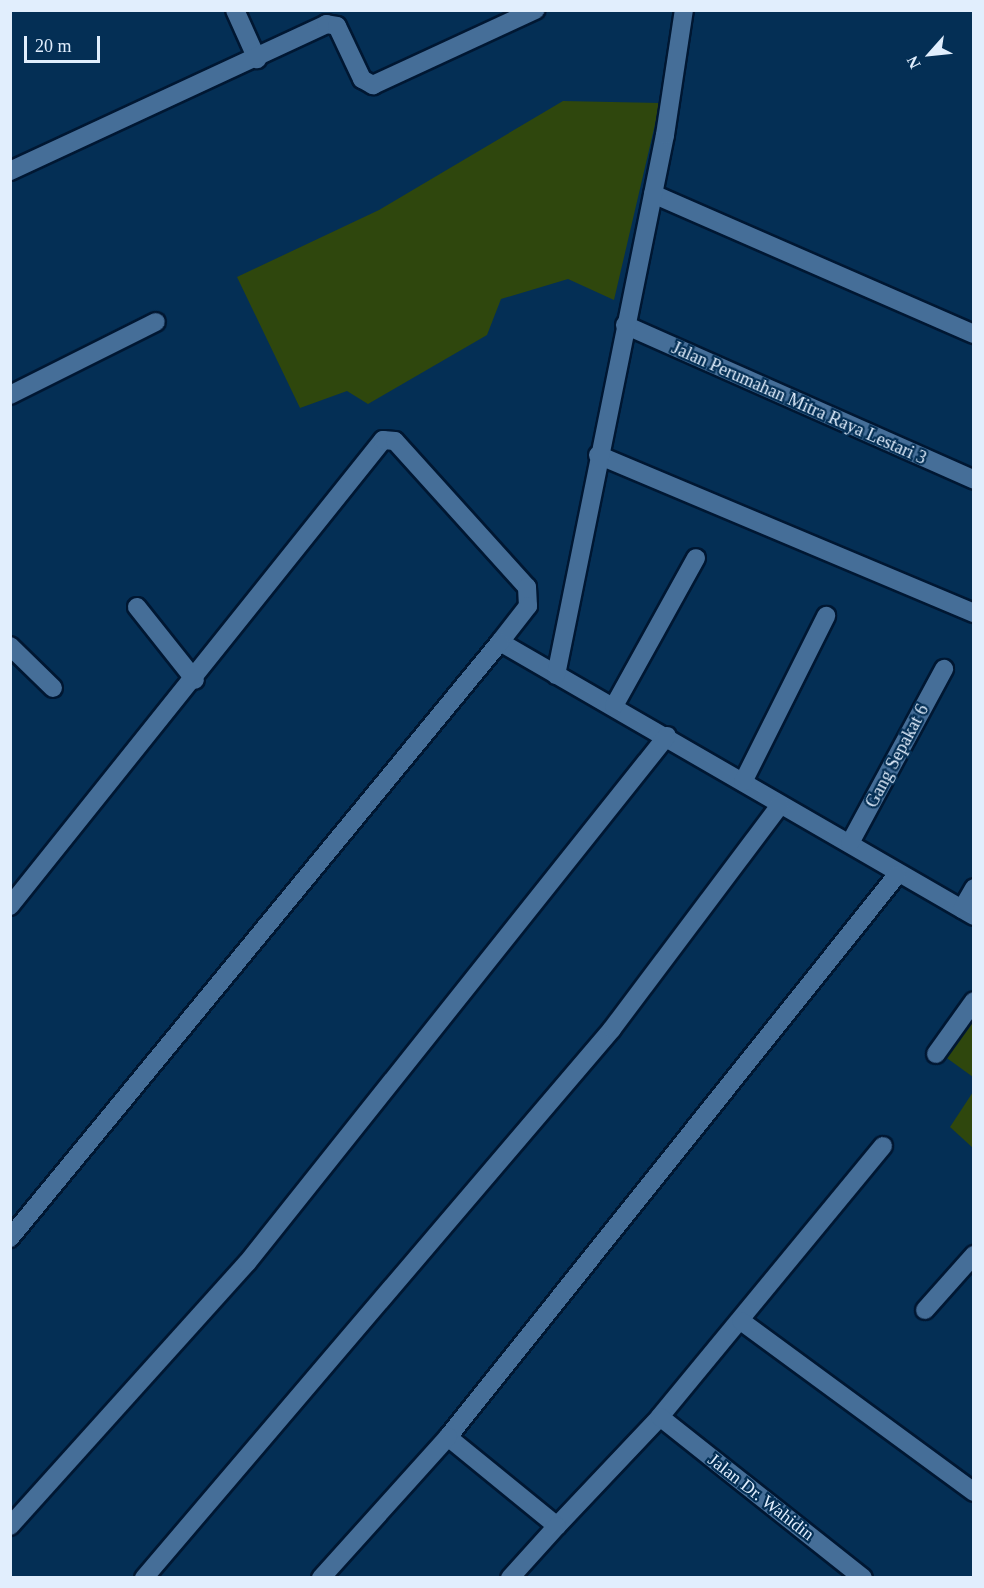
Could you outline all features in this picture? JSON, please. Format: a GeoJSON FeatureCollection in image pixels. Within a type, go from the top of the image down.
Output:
{"type":"FeatureCollection","features":[{"type":"Feature","properties":{"kind":"street"},"geometry":{"type":"LineString","coordinates":[[235,10],[257,59]]}},
{"type":"Feature","properties":{"kind":"street"},"geometry":{"type":"LineString","coordinates":[[10,171],[334,24],[362,79],[373,85],[535,10]]}},
{"type":"Feature","properties":{"kind":"street"},"geometry":{"type":"LineString","coordinates":[[556,675],[598,455],[653,194],[684,10]]}},
{"type":"Feature","properties":{"kind":"street"},"geometry":{"type":"LineString","coordinates":[[653,194],[974,334]]}},
{"type":"Feature","properties":{"kind":"street"},"geometry":{"type":"LineString","coordinates":[[10,395],[156,322]]}},
{"type":"Feature","properties":{"kind":"street","name":"Jalan Perumahan Mitra Raya Lestari 3"},"geometry":{"type":"LineString","coordinates":[[625,325],[974,480]]}},
{"type":"Feature","properties":{"kind":"street"},"geometry":{"type":"LineString","coordinates":[[10,906],[195,680],[377,444],[389,438],[527,587],[528,606],[500,642],[10,1238]]}},
{"type":"Feature","properties":{"kind":"street"},"geometry":{"type":"LineString","coordinates":[[598,455],[974,614]]}},
{"type":"Feature","properties":{"kind":"street"},"geometry":{"type":"LineString","coordinates":[[614,706],[696,558]]}},
{"type":"Feature","properties":{"kind":"street"},"geometry":{"type":"LineString","coordinates":[[137,607],[195,680]]}},
{"type":"Feature","properties":{"kind":"street"},"geometry":{"type":"LineString","coordinates":[[743,782],[826,616]]}},
{"type":"Feature","properties":{"kind":"street"},"geometry":{"type":"LineString","coordinates":[[500,642],[667,736],[780,805],[850,843],[897,875],[968,912],[974,888]]}},
{"type":"Feature","properties":{"kind":"street"},"geometry":{"type":"LineString","coordinates":[[10,646],[53,688]]}},
{"type":"Feature","properties":{"kind":"street","name":"Gang Sepakat 6"},"geometry":{"type":"LineString","coordinates":[[850,843],[944,669]]}},
{"type":"Feature","properties":{"kind":"street"},"geometry":{"type":"LineString","coordinates":[[10,1526],[247,1263],[667,736]]}},
{"type":"Feature","properties":{"kind":"street"},"geometry":{"type":"LineString","coordinates":[[144,1578],[612,1029],[780,805]]}},
{"type":"Feature","properties":{"kind":"street"},"geometry":{"type":"LineString","coordinates":[[321,1578],[448,1437],[897,875]]}},
{"type":"Feature","properties":{"kind":"street"},"geometry":{"type":"LineString","coordinates":[[936,1054],[974,1001]]}},
{"type":"Feature","properties":{"kind":"street"},"geometry":{"type":"LineString","coordinates":[[510,1578],[660,1417],[883,1146]]}},
{"type":"Feature","properties":{"kind":"street"},"geometry":{"type":"LineString","coordinates":[[925,1310],[974,1255]]}},
{"type":"Feature","properties":{"kind":"street"},"geometry":{"type":"LineString","coordinates":[[741,1320],[974,1491]]}},
{"type":"Feature","properties":{"kind":"street","name":"Jalan Dr. Wahidin"},"geometry":{"type":"LineString","coordinates":[[660,1417],[862,1578]]}},
{"type":"Feature","properties":{"kind":"street"},"geometry":{"type":"LineString","coordinates":[[448,1437],[557,1526]]}},
{"type":"Feature","properties":{"kind":"green space"},"geometry":{"type":"Polygon","coordinates":[[[563,101],[660,103],[614,300],[568,279],[501,299],[487,335],[368,404],[347,391],[300,408],[237,277],[379,210],[563,101]]]}},
{"type":"Feature","properties":{"kind":"green space"},"geometry":{"type":"Polygon","coordinates":[[[973,1020],[973,1077],[944,1056],[973,1020]]]}},
{"type":"Feature","properties":{"kind":"green space"},"geometry":{"type":"Polygon","coordinates":[[[973,1092],[973,1148],[950,1127],[973,1092]]]}}]}
